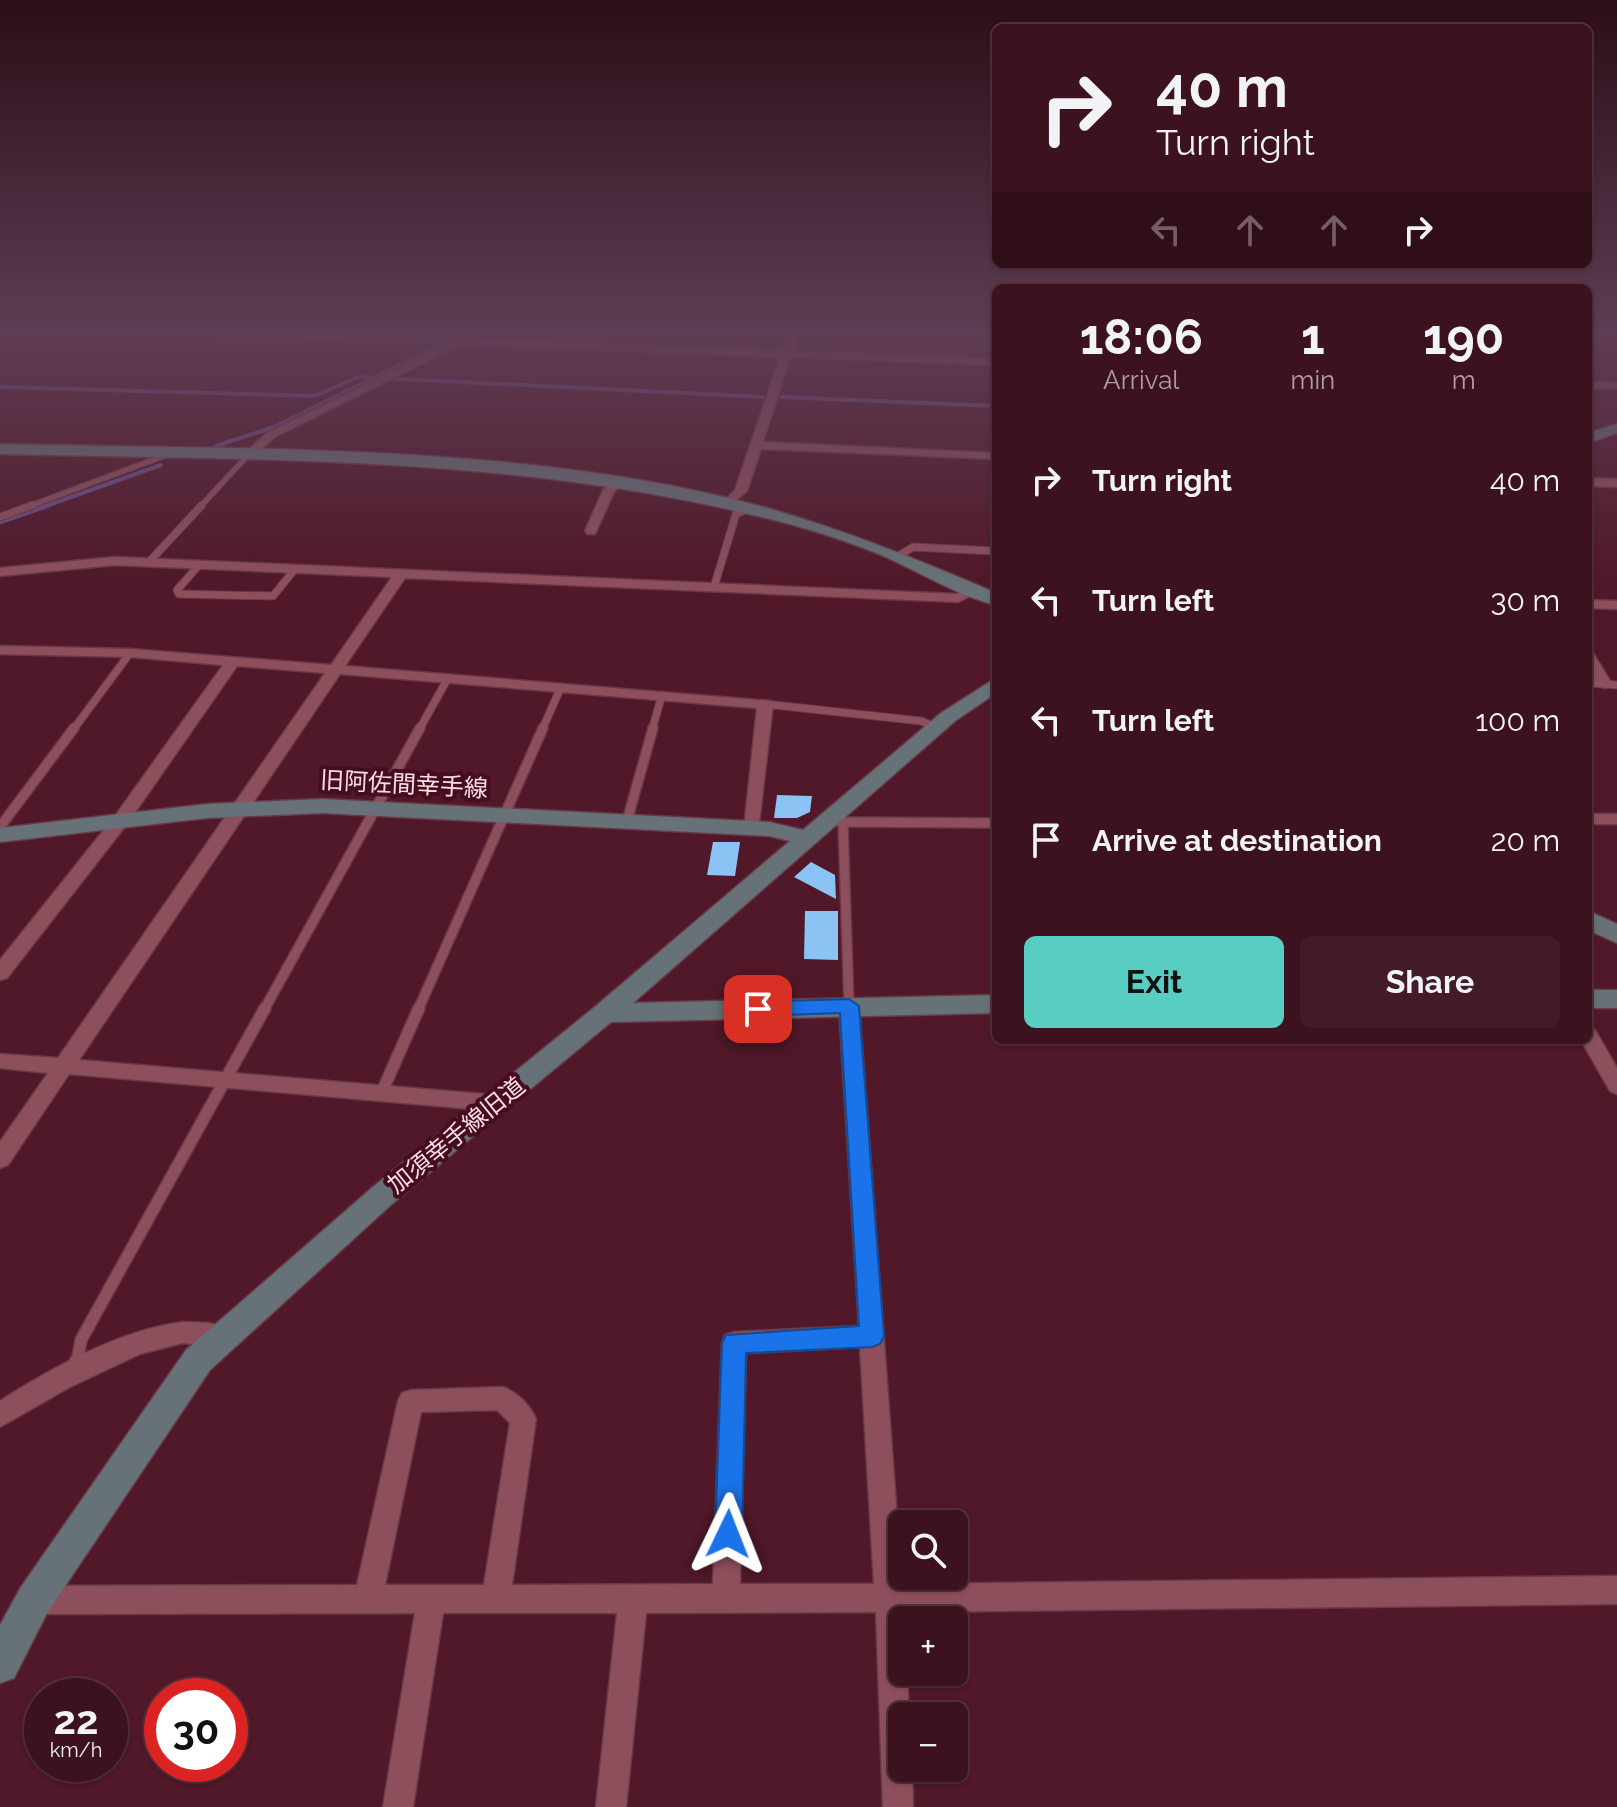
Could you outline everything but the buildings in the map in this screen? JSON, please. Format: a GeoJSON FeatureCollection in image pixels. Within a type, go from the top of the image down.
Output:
{"type":"FeatureCollection","features":[{"type":"Feature","properties":{"kind":"street"},"geometry":{"type":"LineString","coordinates":[[246,457],[271,435],[315,413]]}},
{"type":"Feature","properties":{"kind":"street"},"geometry":{"type":"LineString","coordinates":[[729,502],[741,491],[767,413]]}},
{"type":"Feature","properties":{"kind":"street"},"geometry":{"type":"LineString","coordinates":[[1592,437],[1617,428]]}},
{"type":"Feature","properties":{"kind":"street"},"geometry":{"type":"LineString","coordinates":[[757,445],[992,456]]}},
{"type":"Feature","properties":{"kind":"street"},"geometry":{"type":"LineString","coordinates":[[0,449],[460,464],[619,481],[729,502],[900,555],[992,598]]}},
{"type":"Feature","properties":{"kind":"street"},"geometry":{"type":"LineString","coordinates":[[591,531],[609,490],[619,481]]}},
{"type":"Feature","properties":{"kind":"street"},"geometry":{"type":"LineString","coordinates":[[1592,482],[1617,483]]}},
{"type":"Feature","properties":{"kind":"street"},"geometry":{"type":"LineString","coordinates":[[0,572],[115,561],[958,598],[976,590]]}},
{"type":"Feature","properties":{"kind":"street"},"geometry":{"type":"LineString","coordinates":[[0,1159],[241,808],[333,668],[402,572]]}},
{"type":"Feature","properties":{"kind":"street"},"geometry":{"type":"LineString","coordinates":[[1592,604],[1617,605]]}},
{"type":"Feature","properties":{"kind":"street"},"geometry":{"type":"LineString","coordinates":[[3,654],[130,653],[765,704],[752,828]]}},
{"type":"Feature","properties":{"kind":"street"},"geometry":{"type":"LineString","coordinates":[[0,973],[121,820],[233,661]]}},
{"type":"Feature","properties":{"kind":"street"},"geometry":{"type":"LineString","coordinates":[[1592,661],[1611,684]]}},
{"type":"Feature","properties":{"kind":"street","name":"加須幸手線旧道"},"geometry":{"type":"LineString","coordinates":[[0,1664],[34,1600],[198,1360],[383,1195],[605,1013],[807,838],[836,821],[935,727],[992,687]]}},
{"type":"Feature","properties":{"kind":"street","name":"旧阿佐間幸手線"},"geometry":{"type":"LineString","coordinates":[[0,835],[241,808],[379,807],[752,828],[785,831],[807,838]]}},
{"type":"Feature","properties":{"kind":"street"},"geometry":{"type":"LineString","coordinates":[[1592,819],[1617,819]]}},
{"type":"Feature","properties":{"kind":"street"},"geometry":{"type":"LineString","coordinates":[[1592,921],[1617,935]]}},
{"type":"Feature","properties":{"kind":"street"},"geometry":{"type":"LineString","coordinates":[[1592,999],[1617,999]]}},
{"type":"Feature","properties":{"kind":"street"},"geometry":{"type":"LineString","coordinates":[[605,1013],[992,1004]]}},
{"type":"Feature","properties":{"kind":"street"},"geometry":{"type":"LineString","coordinates":[[849,1006],[889,1598],[898,1807]]}},
{"type":"Feature","properties":{"kind":"street"},"geometry":{"type":"LineString","coordinates":[[1592,1042],[1617,1086]]}},
{"type":"Feature","properties":{"kind":"street"},"geometry":{"type":"LineString","coordinates":[[0,1061],[495,1103]]}},
{"type":"Feature","properties":{"kind":"street"},"geometry":{"type":"LineString","coordinates":[[1,1411],[78,1372],[176,1333],[199,1332],[227,1337]]}},
{"type":"Feature","properties":{"kind":"street"},"geometry":{"type":"LineString","coordinates":[[726,1598],[734,1343],[872,1336]]}},
{"type":"Feature","properties":{"kind":"street"},"geometry":{"type":"LineString","coordinates":[[368,1599],[411,1401],[503,1398],[523,1419],[496,1599]]}},
{"type":"Feature","properties":{"kind":"street"},"geometry":{"type":"LineString","coordinates":[[34,1600],[889,1598],[1617,1590]]}},
{"type":"Feature","properties":{"kind":"street"},"geometry":{"type":"LineString","coordinates":[[611,1807],[633,1598]]}},
{"type":"Feature","properties":{"kind":"street"},"geometry":{"type":"LineString","coordinates":[[398,1807],[431,1599]]}},
{"type":"Feature","properties":{"kind":"lane"},"geometry":{"type":"LineString","coordinates":[[0,517],[169,454]]}},
{"type":"Feature","properties":{"kind":"lane"},"geometry":{"type":"LineString","coordinates":[[149,562],[246,457]]}},
{"type":"Feature","properties":{"kind":"lane"},"geometry":{"type":"LineString","coordinates":[[714,587],[736,514],[749,508]]}},
{"type":"Feature","properties":{"kind":"lane"},"geometry":{"type":"LineString","coordinates":[[900,555],[913,547],[992,551]]}},
{"type":"Feature","properties":{"kind":"lane"},"geometry":{"type":"LineString","coordinates":[[199,565],[177,590],[179,594],[273,596],[295,569]]}},
{"type":"Feature","properties":{"kind":"lane"},"geometry":{"type":"LineString","coordinates":[[0,827],[130,653]]}},
{"type":"Feature","properties":{"kind":"lane"},"geometry":{"type":"LineString","coordinates":[[78,1372],[76,1358],[81,1340],[448,678]]}},
{"type":"Feature","properties":{"kind":"lane"},"geometry":{"type":"LineString","coordinates":[[381,1094],[561,687]]}},
{"type":"Feature","properties":{"kind":"lane"},"geometry":{"type":"LineString","coordinates":[[627,821],[662,695]]}},
{"type":"Feature","properties":{"kind":"lane"},"geometry":{"type":"LineString","coordinates":[[765,704],[921,721],[935,727]]}},
{"type":"Feature","properties":{"kind":"lane"},"geometry":{"type":"LineString","coordinates":[[849,1006],[836,821],[992,823]]}},
{"type":"Feature","properties":{"kind":"waterway"},"geometry":{"type":"LineString","coordinates":[[216,446],[274,427],[302,413]]}},
{"type":"Feature","properties":{"kind":"waterway"},"geometry":{"type":"LineString","coordinates":[[43,507],[161,465]]}},
{"type":"Feature","properties":{"kind":"waterway"},"geometry":{"type":"LineString","coordinates":[[0,522],[49,505]]}},
{"type":"Feature","properties":{"kind":"route"},"geometry":{"type":"LineString","coordinates":[[728,1534],[734,1343],[872,1336],[849,1006],[758,1009]]}}]}
